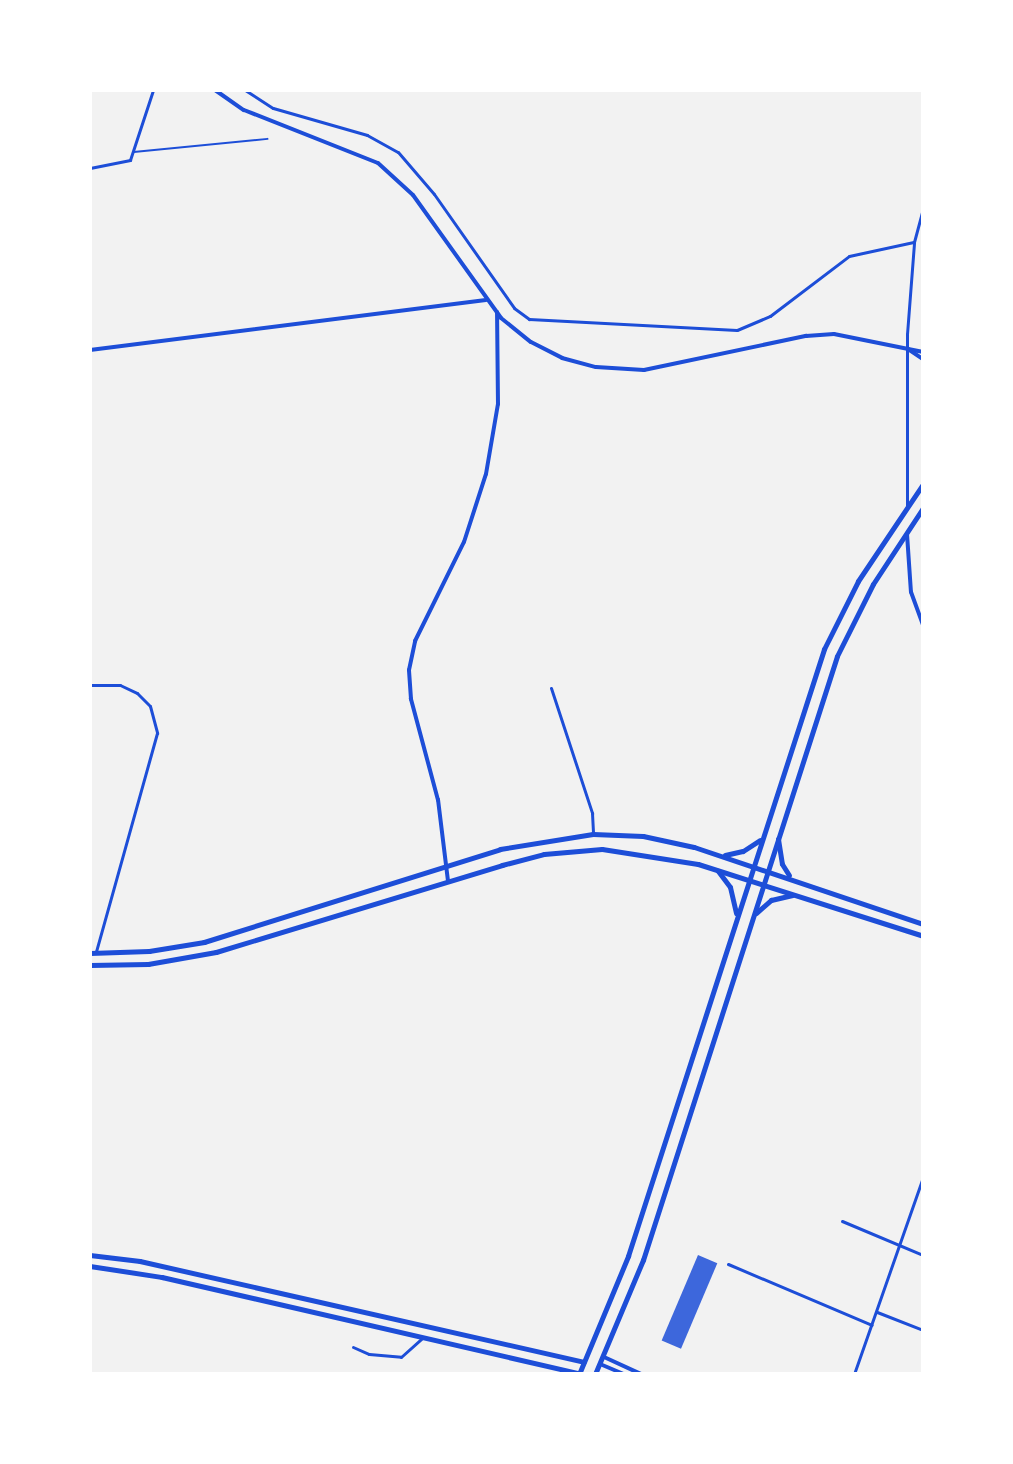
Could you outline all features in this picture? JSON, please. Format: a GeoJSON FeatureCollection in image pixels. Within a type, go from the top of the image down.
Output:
{"type":"FeatureCollection","features":[{"type":"Feature","properties":{"kind":"main road"},"geometry":{"type":"LineString","coordinates":[[90,1266],[162,1277],[579,1373],[628,1256],[761,839],[836,622],[907,505],[923,484]]}},
{"type":"Feature","properties":{"kind":"main road"},"geometry":{"type":"LineString","coordinates":[[595,1374],[604,1358],[643,1260],[837,656],[873,584],[923,508]]}},
{"type":"Feature","properties":{"kind":"main road"},"geometry":{"type":"LineString","coordinates":[[779,832],[782,864],[792,878]]}},
{"type":"Feature","properties":{"kind":"main road"},"geometry":{"type":"LineString","coordinates":[[93,953],[149,951],[204,942],[537,840],[593,834],[643,836],[720,855],[767,869],[923,924]]}},
{"type":"Feature","properties":{"kind":"main road"},"geometry":{"type":"LineString","coordinates":[[720,855],[743,851],[761,839]]}},
{"type":"Feature","properties":{"kind":"main road"},"geometry":{"type":"LineString","coordinates":[[90,965],[148,964],[216,952],[524,859],[581,849],[648,853],[711,867],[923,936]]}},
{"type":"Feature","properties":{"kind":"main road"},"geometry":{"type":"LineString","coordinates":[[711,867],[730,887],[736,920]]}},
{"type":"Feature","properties":{"kind":"main road"},"geometry":{"type":"LineString","coordinates":[[752,918],[771,900],[799,896]]}},
{"type":"Feature","properties":{"kind":"main road"},"geometry":{"type":"LineString","coordinates":[[90,1255],[149,1263],[584,1362]]}},
{"type":"Feature","properties":{"kind":"street"},"geometry":{"type":"LineString","coordinates":[[90,168],[124,164],[134,153],[153,90]]}},
{"type":"Feature","properties":{"kind":"street"},"geometry":{"type":"LineString","coordinates":[[215,90],[244,110],[358,152],[384,167],[424,209],[496,312],[514,330],[546,350],[579,363],[613,369],[658,369],[820,334],[865,337],[923,352]]}},
{"type":"Feature","properties":{"kind":"street"},"geometry":{"type":"LineString","coordinates":[[245,90],[273,108],[367,135],[398,152],[434,194],[514,308],[529,319],[738,330],[770,316],[849,256],[914,242]]}},
{"type":"Feature","properties":{"kind":"street"},"geometry":{"type":"LineString","coordinates":[[907,505],[907,349],[914,242],[923,207]]}},
{"type":"Feature","properties":{"kind":"street"},"geometry":{"type":"LineString","coordinates":[[90,350],[487,300]]}},
{"type":"Feature","properties":{"kind":"street"},"geometry":{"type":"LineString","coordinates":[[448,881],[438,800],[411,699],[409,670],[415,641],[464,542],[486,474],[498,395],[496,312]]}},
{"type":"Feature","properties":{"kind":"street"},"geometry":{"type":"LineString","coordinates":[[907,349],[923,359]]}},
{"type":"Feature","properties":{"kind":"street"},"geometry":{"type":"LineString","coordinates":[[907,530],[909,582],[923,625]]}},
{"type":"Feature","properties":{"kind":"street"},"geometry":{"type":"LineString","coordinates":[[90,685],[120,685],[137,693],[154,715],[157,733],[93,953]]}},
{"type":"Feature","properties":{"kind":"street"},"geometry":{"type":"LineString","coordinates":[[551,688],[591,813],[593,834]]}},
{"type":"Feature","properties":{"kind":"street"},"geometry":{"type":"LineString","coordinates":[[854,1374],[923,1177]]}},
{"type":"Feature","properties":{"kind":"street"},"geometry":{"type":"LineString","coordinates":[[842,1221],[923,1255]]}},
{"type":"Feature","properties":{"kind":"street"},"geometry":{"type":"LineString","coordinates":[[728,1264],[872,1324]]}},
{"type":"Feature","properties":{"kind":"street"},"geometry":{"type":"LineString","coordinates":[[877,1312],[923,1330]]}},
{"type":"Feature","properties":{"kind":"street"},"geometry":{"type":"LineString","coordinates":[[353,1347],[369,1354],[401,1357],[423,1337]]}},
{"type":"Feature","properties":{"kind":"street"},"geometry":{"type":"LineString","coordinates":[[604,1358],[641,1374]]}},
{"type":"Feature","properties":{"kind":"street"},"geometry":{"type":"LineString","coordinates":[[600,1364],[624,1374]]}},
{"type":"Feature","properties":{"kind":"lane"},"geometry":{"type":"LineString","coordinates":[[134,153],[267,139]]}},
{"type":"Feature","properties":{"kind":"building"},"geometry":{"type":"Polygon","coordinates":[[[698,1255],[717,1263],[681,1349],[662,1341],[698,1255]]]}}]}
